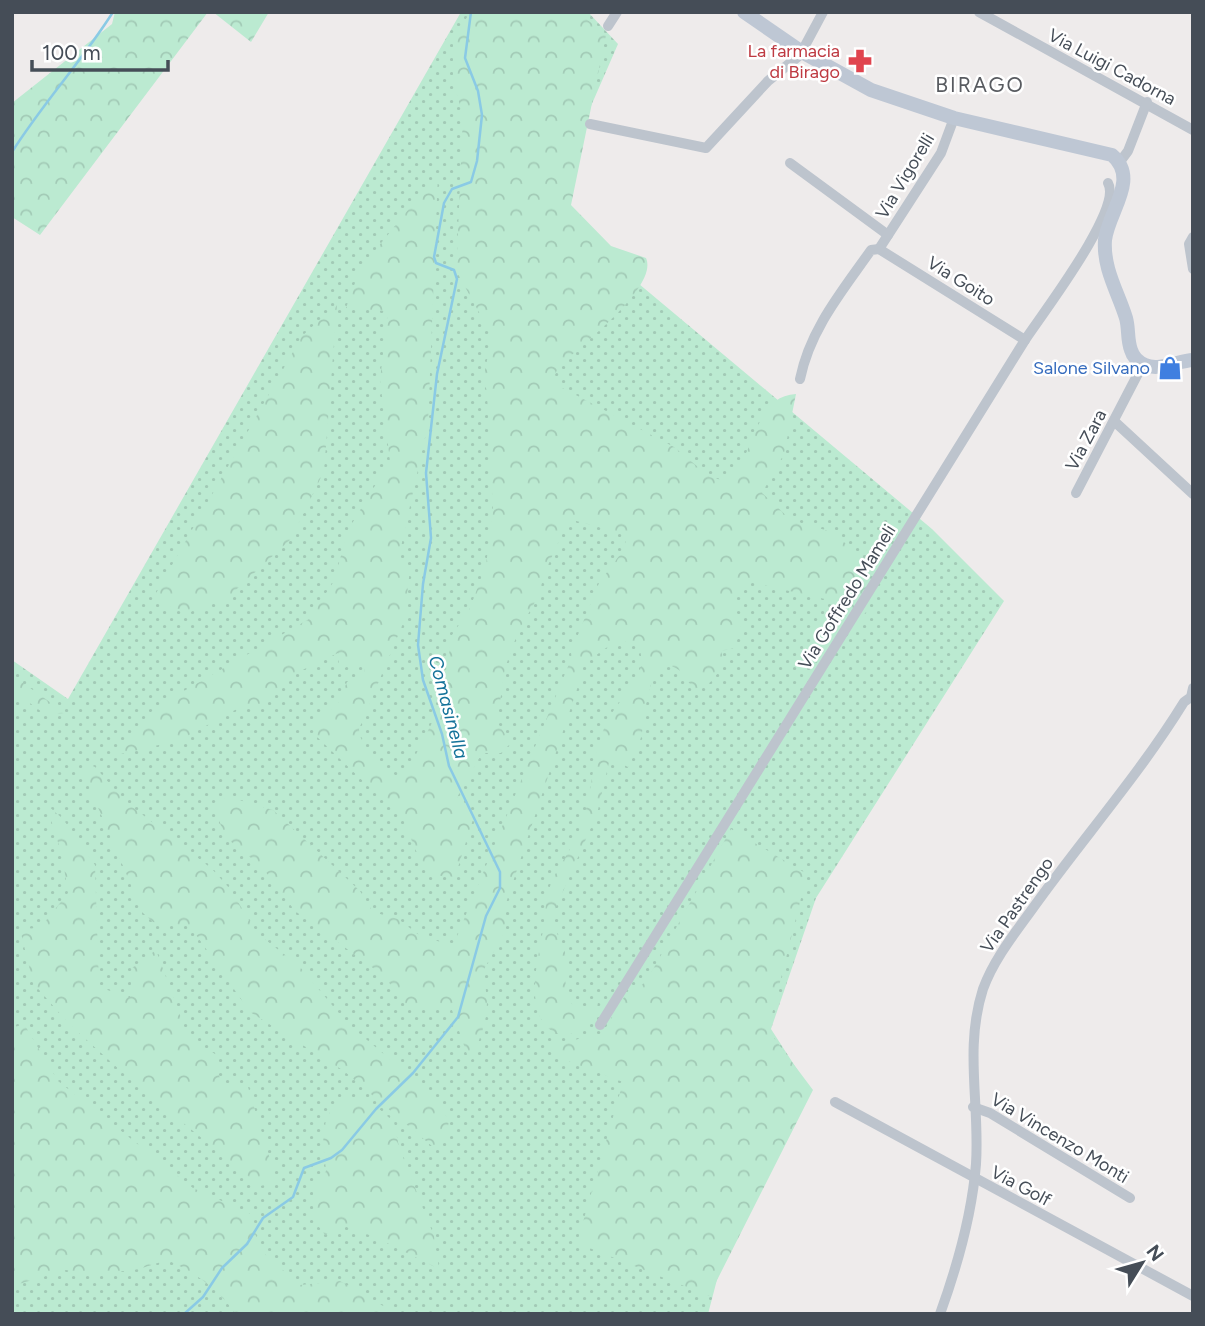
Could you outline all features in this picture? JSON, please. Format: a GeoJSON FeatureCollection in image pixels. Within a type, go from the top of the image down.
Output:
{"type":"FeatureCollection","features":[{"type":"Feature","properties":{"kind":"street"},"geometry":{"type":"LineString","coordinates":[[608,26],[617,12]]}},
{"type":"Feature","properties":{"kind":"street"},"geometry":{"type":"LineString","coordinates":[[744,12],[802,52],[871,90],[954,118],[1107,153],[1119,163],[1124,179],[1106,234],[1106,259],[1109,275],[1125,317],[1130,348],[1143,364],[1157,367],[1192,358]]}},
{"type":"Feature","properties":{"kind":"street"},"geometry":{"type":"LineString","coordinates":[[590,124],[706,148],[768,81],[802,52],[823,12]]}},
{"type":"Feature","properties":{"kind":"street","name":"Via Luigi Cadorna"},"geometry":{"type":"LineString","coordinates":[[979,12],[1147,102],[1193,130]]}},
{"type":"Feature","properties":{"kind":"street"},"geometry":{"type":"LineString","coordinates":[[1119,163],[1128,151],[1147,102]]}},
{"type":"Feature","properties":{"kind":"street","name":"Via Vigorelli"},"geometry":{"type":"LineString","coordinates":[[800,379],[805,355],[826,314],[871,250],[879,249],[941,153],[954,118]]}},
{"type":"Feature","properties":{"kind":"street"},"geometry":{"type":"LineString","coordinates":[[790,163],[888,235]]}},
{"type":"Feature","properties":{"kind":"street","name":"Via Goffredo Mameli"},"geometry":{"type":"LineString","coordinates":[[600,1025],[1025,340],[1093,238],[1111,194],[1108,183]]}},
{"type":"Feature","properties":{"kind":"street"},"geometry":{"type":"LineString","coordinates":[[1193,237],[1189,244],[1193,269]]}},
{"type":"Feature","properties":{"kind":"street","name":"Via Goito"},"geometry":{"type":"LineString","coordinates":[[879,249],[1025,340]]}},
{"type":"Feature","properties":{"kind":"street","name":"Via Zara"},"geometry":{"type":"LineString","coordinates":[[1076,493],[1143,364]]}},
{"type":"Feature","properties":{"kind":"street"},"geometry":{"type":"LineString","coordinates":[[1114,421],[1193,494]]}},
{"type":"Feature","properties":{"kind":"street","name":"Via Pastrengo"},"geometry":{"type":"LineString","coordinates":[[940,1314],[962,1238],[974,1179],[975,1020],[990,973],[1055,876],[1151,756],[1184,702],[1192,695]]}},
{"type":"Feature","properties":{"kind":"street","name":"Via Golf"},"geometry":{"type":"LineString","coordinates":[[835,1102],[1193,1296]]}},
{"type":"Feature","properties":{"kind":"street","name":"Via Vincenzo Monti"},"geometry":{"type":"LineString","coordinates":[[973,1107],[990,1113],[1130,1198]]}},
{"type":"Feature","properties":{"kind":"green space"},"geometry":{"type":"Polygon","coordinates":[[[115,12],[208,12],[40,235],[12,217],[12,103],[112,24],[115,12]]]}},
{"type":"Feature","properties":{"kind":"green space"},"geometry":{"type":"Polygon","coordinates":[[[213,12],[269,12],[251,42],[213,12]]]}},
{"type":"Feature","properties":{"kind":"green space"},"geometry":{"type":"Polygon","coordinates":[[[461,12],[588,12],[618,44],[547,207],[932,529],[1004,601],[816,898],[771,1029],[811,1091],[719,1272],[708,1314],[12,1314],[12,660],[68,699],[461,12]]]}},
{"type":"Feature","properties":{"kind":"green space"},"geometry":{"type":"Polygon","coordinates":[[[470,12],[578,12],[606,35],[571,205],[611,246],[646,258],[647,270],[641,284],[615,316],[558,367],[555,375],[557,385],[674,447],[710,477],[726,481],[736,471],[762,417],[771,405],[782,397],[796,394],[784,454],[762,493],[791,520],[832,532],[870,564],[866,612],[834,653],[803,669],[820,627],[838,602],[745,581],[732,595],[741,627],[735,648],[721,651],[724,662],[712,680],[704,687],[694,689],[679,670],[668,664],[654,678],[647,698],[640,741],[628,767],[610,758],[597,814],[553,914],[554,926],[566,957],[566,988],[570,1001],[584,1010],[598,1003],[585,1026],[566,1035],[548,1028],[536,1004],[535,976],[547,898],[551,884],[581,826],[603,731],[641,668],[639,648],[630,643],[608,646],[580,666],[572,664],[571,652],[599,583],[622,552],[628,535],[569,519],[544,574],[539,595],[518,632],[505,668],[497,722],[511,743],[501,753],[482,753],[455,802],[475,813],[455,877],[431,875],[416,851],[400,812],[389,806],[314,734],[316,723],[338,703],[347,682],[361,679],[365,673],[364,665],[357,662],[344,668],[339,666],[338,653],[294,674],[267,703],[235,710],[180,740],[108,757],[156,707],[309,619],[334,581],[348,530],[390,461],[380,380],[388,311],[346,308],[360,269],[438,173],[428,424],[399,556],[410,569],[404,621],[359,729],[360,736],[382,766],[404,778],[443,701],[448,678],[450,638],[470,608],[486,565],[493,511],[484,375],[492,336],[453,265],[457,254],[463,115],[453,82],[453,41],[470,12]]]}},
{"type":"Feature","properties":{"kind":"green space"},"geometry":{"type":"Polygon","coordinates":[[[337,304],[324,471],[291,539],[226,599],[190,612],[151,602],[302,336],[337,304]]]}},
{"type":"Feature","properties":{"kind":"green space"},"geometry":{"type":"Polygon","coordinates":[[[569,664],[583,671],[506,903],[506,929],[482,973],[487,1009],[470,1063],[452,1010],[409,1009],[384,976],[295,911],[262,867],[224,836],[214,803],[229,797],[273,810],[360,891],[373,912],[398,919],[419,935],[453,946],[569,664]]]}},
{"type":"Feature","properties":{"kind":"green space"},"geometry":{"type":"Polygon","coordinates":[[[12,675],[65,713],[46,715],[12,690],[12,675]]]}},
{"type":"Feature","properties":{"kind":"green space"},"geometry":{"type":"Polygon","coordinates":[[[88,764],[95,767],[125,801],[212,869],[230,889],[257,933],[300,967],[348,1024],[417,1082],[449,1119],[446,1142],[433,1147],[344,1071],[250,1012],[190,926],[153,922],[143,913],[82,770],[88,764]]]}},
{"type":"Feature","properties":{"kind":"green space"},"geometry":{"type":"Polygon","coordinates":[[[46,804],[63,819],[95,865],[99,987],[130,998],[132,968],[156,950],[188,1037],[215,1054],[221,1085],[248,1087],[277,1182],[260,1186],[131,1080],[69,1024],[33,983],[20,929],[40,928],[68,893],[62,855],[46,804]]]}},
{"type":"Feature","properties":{"kind":"green space"},"geometry":{"type":"Polygon","coordinates":[[[731,829],[807,874],[768,1030],[813,1090],[709,1296],[577,1243],[623,1082],[560,1058],[550,1045],[602,1034],[626,994],[646,982],[731,829]]]}},
{"type":"Feature","properties":{"kind":"green space"},"geometry":{"type":"Polygon","coordinates":[[[24,1024],[58,1081],[193,1188],[253,1215],[258,1248],[300,1285],[340,1281],[397,1314],[236,1314],[205,1282],[167,1260],[139,1269],[93,1275],[66,1270],[12,1286],[12,1028],[24,1024]]]}},
{"type":"Feature","properties":{"kind":"green space"},"geometry":{"type":"Polygon","coordinates":[[[337,1100],[370,1101],[394,1122],[399,1147],[434,1236],[439,1269],[375,1237],[344,1226],[325,1235],[314,1220],[313,1189],[326,1171],[323,1142],[326,1119],[337,1100]]]}},
{"type":"Feature","properties":{"kind":"waterway"},"geometry":{"type":"LineString","coordinates":[[12,152],[113,12]]}},
{"type":"Feature","properties":{"kind":"waterway","name":"Comasinella"},"geometry":{"type":"LineString","coordinates":[[184,1314],[203,1297],[222,1268],[247,1244],[263,1218],[293,1197],[304,1168],[331,1158],[342,1150],[376,1109],[413,1073],[458,1017],[486,916],[500,888],[500,872],[449,766],[442,734],[423,680],[418,645],[423,584],[431,538],[426,473],[437,374],[457,279],[454,270],[436,263],[434,257],[444,203],[452,189],[471,182],[477,161],[482,115],[478,91],[465,58],[471,12]]}},
{"type":"Feature","properties":{"kind":"place","name":"La farmacia di Birago"},"geometry":{"type":"Point","coordinates":[860,61]}},
{"type":"Feature","properties":{"kind":"place","name":"Salone Silvano"},"geometry":{"type":"Point","coordinates":[1170,368]}},
{"type":"Feature","properties":{"kind":"district","name":"BIRAGO"},"geometry":{"type":"Point","coordinates":[980,85]}}]}
